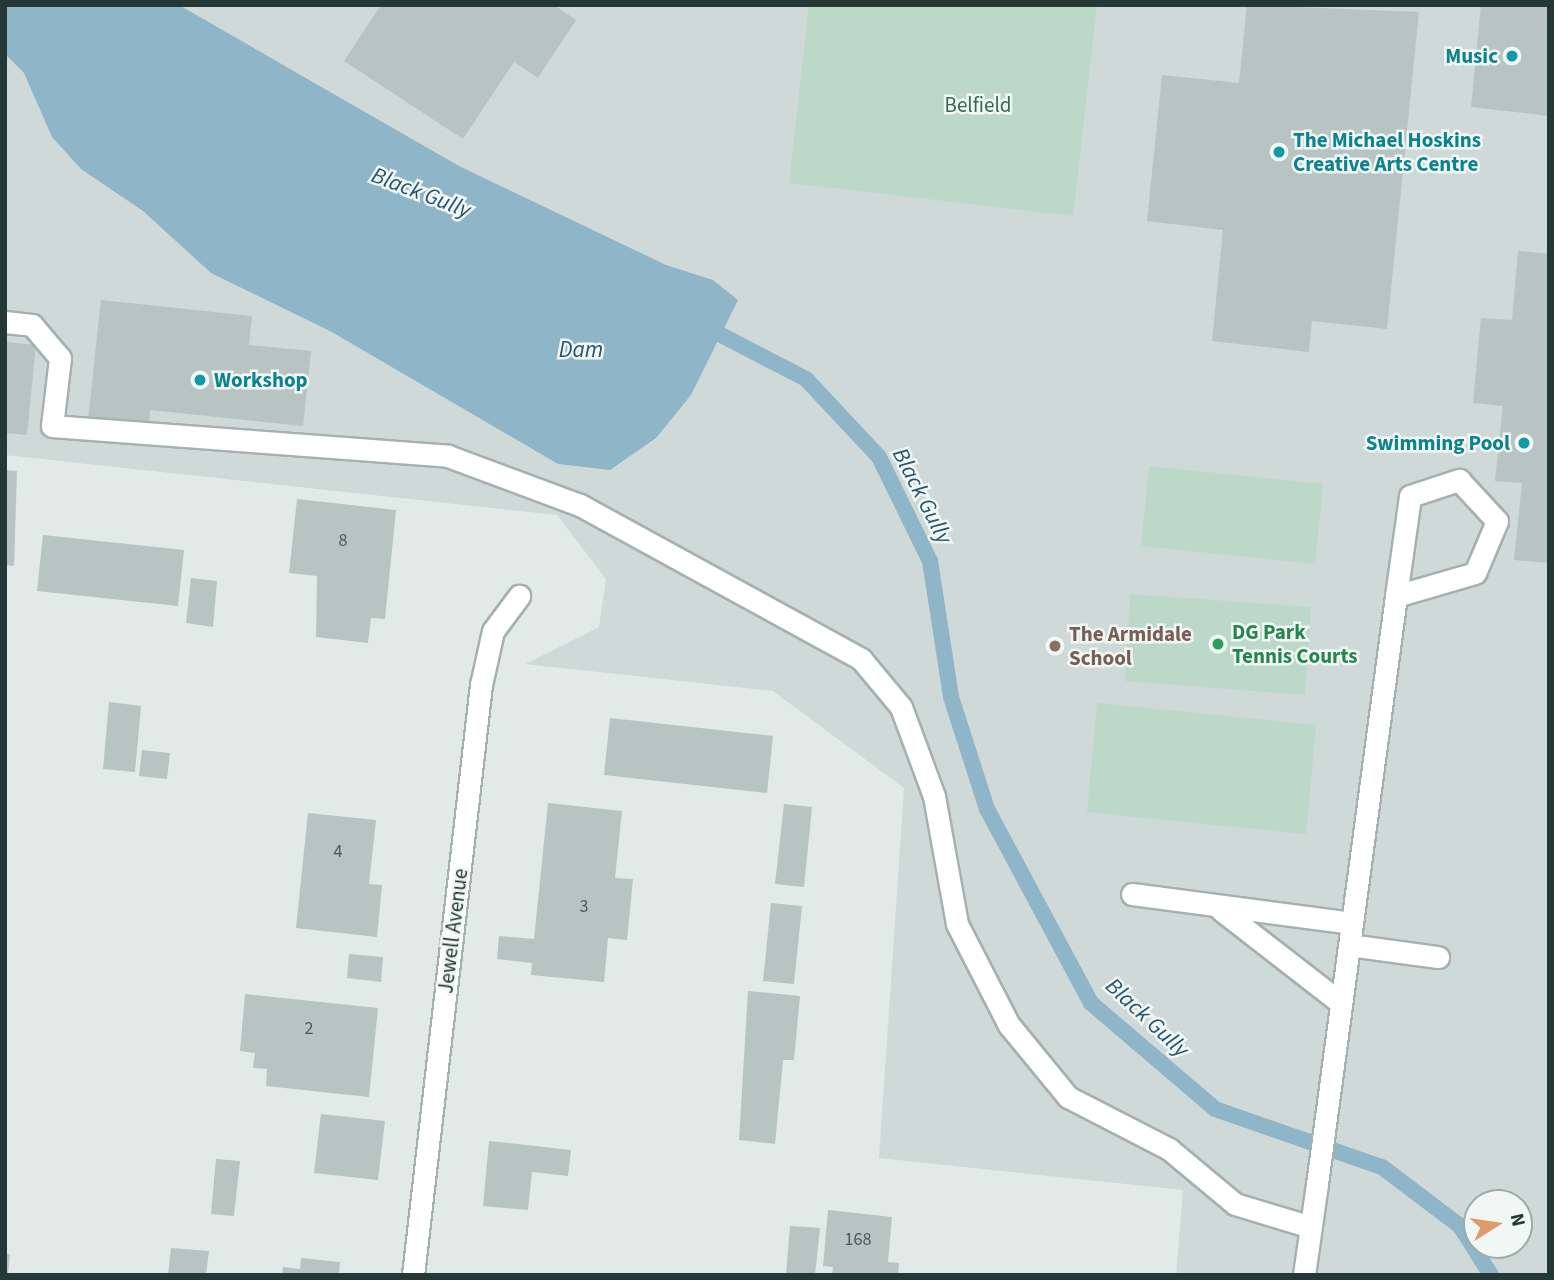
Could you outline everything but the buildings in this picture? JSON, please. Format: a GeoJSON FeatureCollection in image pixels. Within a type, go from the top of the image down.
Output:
{"type":"FeatureCollection","features":[{"type":"Feature","properties":{"kind":"street"},"geometry":{"type":"LineString","coordinates":[[5,322],[32,325],[60,358],[52,426],[448,456],[580,505],[861,659],[901,707],[934,796],[957,924],[1009,1025],[1068,1097],[1169,1149],[1235,1204],[1311,1227]]}},
{"type":"Feature","properties":{"kind":"street"},"geometry":{"type":"LineString","coordinates":[[1304,1275],[1328,1105],[1341,1003],[1396,596],[1410,496],[1459,480],[1497,521],[1475,573],[1396,596]]}},
{"type":"Feature","properties":{"kind":"street","name":"Jewell Avenue"},"geometry":{"type":"LineString","coordinates":[[413,1275],[481,685],[494,631],[519,596]]}},
{"type":"Feature","properties":{"kind":"street"},"geometry":{"type":"LineString","coordinates":[[1132,894],[1221,909],[1352,923]]}},
{"type":"Feature","properties":{"kind":"street"},"geometry":{"type":"LineString","coordinates":[[1221,909],[1341,1003]]}},
{"type":"Feature","properties":{"kind":"street"},"geometry":{"type":"LineString","coordinates":[[1349,944],[1438,957]]}},
{"type":"Feature","properties":{"kind":"shaded area","name":"The Armidale School"},"geometry":{"type":"Polygon","coordinates":[[[5,5],[1549,5],[1549,1275],[1176,1275],[1183,1190],[879,1158],[904,788],[773,691],[525,664],[599,627],[606,579],[557,515],[5,455],[5,5]]]}},
{"type":"Feature","properties":{"kind":"green space","name":"Belfield"},"geometry":{"type":"Polygon","coordinates":[[[809,5],[1097,5],[1073,216],[789,183],[809,5]]]}},
{"type":"Feature","properties":{"kind":"green space","name":"DG Park Tennis Courts"},"geometry":{"type":"Polygon","coordinates":[[[1149,466],[1323,484],[1315,564],[1141,546],[1149,466]]]}},
{"type":"Feature","properties":{"kind":"green space","name":"DG Park Tennis Courts"},"geometry":{"type":"Polygon","coordinates":[[[1130,594],[1311,607],[1305,695],[1125,681],[1130,594]]]}},
{"type":"Feature","properties":{"kind":"green space","name":"DG Park Tennis Courts"},"geometry":{"type":"Polygon","coordinates":[[[1097,703],[1316,725],[1306,834],[1087,812],[1097,703]]]}},
{"type":"Feature","properties":{"kind":"water","name":"Dam"},"geometry":{"type":"Polygon","coordinates":[[[5,5],[179,5],[459,166],[666,265],[713,280],[738,300],[691,395],[656,438],[610,470],[558,464],[330,331],[211,273],[143,211],[81,169],[52,137],[24,73],[5,54],[5,5]]]}},
{"type":"Feature","properties":{"kind":"waterway","name":"Black Gully"},"geometry":{"type":"LineString","coordinates":[[700,324],[806,379],[879,457],[930,561],[951,697],[987,809],[1091,1003],[1215,1109],[1382,1167],[1460,1226],[1491,1275]]}},
{"type":"Feature","properties":{"kind":"place","name":"Music"},"geometry":{"type":"Point","coordinates":[1512,56]}},
{"type":"Feature","properties":{"kind":"place","name":"The Michael Hoskins Creative Arts Centre"},"geometry":{"type":"Point","coordinates":[1279,152]}},
{"type":"Feature","properties":{"kind":"place","name":"Workshop"},"geometry":{"type":"Point","coordinates":[200,380]}},
{"type":"Feature","properties":{"kind":"place","name":"Swimming Pool"},"geometry":{"type":"Point","coordinates":[1524,443]}},
{"type":"Feature","properties":{"kind":"place","name":"DG Park Tennis Courts"},"geometry":{"type":"Point","coordinates":[1218,644]}},
{"type":"Feature","properties":{"kind":"place","name":"The Armidale School"},"geometry":{"type":"Point","coordinates":[1055,646]}}]}
